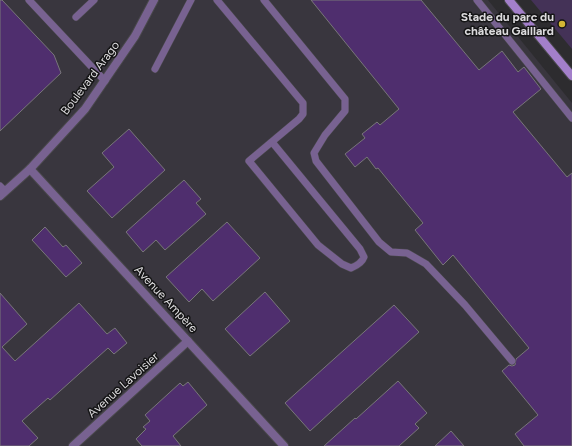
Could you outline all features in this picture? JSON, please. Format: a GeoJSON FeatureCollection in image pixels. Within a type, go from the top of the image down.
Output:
{"type":"FeatureCollection","features":[{"type":"Feature","properties":{"kind":"street","name":"Boulevard Arago"},"geometry":{"type":"LineString","coordinates":[[2,191],[30,169],[86,109],[136,36],[154,0]]}},
{"type":"Feature","properties":{"kind":"street"},"geometry":{"type":"LineString","coordinates":[[509,0],[572,76]]}},
{"type":"Feature","properties":{"kind":"street","name":"Avenue Ampère"},"geometry":{"type":"LineString","coordinates":[[30,169],[284,446]]}},
{"type":"Feature","properties":{"kind":"street","name":"Avenue Lavoisier"},"geometry":{"type":"LineString","coordinates":[[73,446],[188,341]]}},
{"type":"Feature","properties":{"kind":"lane"},"geometry":{"type":"LineString","coordinates":[[29,0],[105,81]]}},
{"type":"Feature","properties":{"kind":"lane"},"geometry":{"type":"LineString","coordinates":[[76,17],[94,0]]}},
{"type":"Feature","properties":{"kind":"lane"},"geometry":{"type":"LineString","coordinates":[[155,68],[191,0]]}},
{"type":"Feature","properties":{"kind":"lane"},"geometry":{"type":"LineString","coordinates":[[217,0],[303,103],[303,114],[299,119],[272,142],[249,162],[318,245],[342,264],[351,268],[357,266],[364,257],[360,249],[272,142]]}},
{"type":"Feature","properties":{"kind":"lane"},"geometry":{"type":"LineString","coordinates":[[264,0],[345,99],[345,112],[325,135],[314,153],[316,161],[379,242],[391,252],[407,253],[426,264],[465,305],[512,361]]}},
{"type":"Feature","properties":{"kind":"lane"},"geometry":{"type":"LineString","coordinates":[[476,0],[572,118]]}},
{"type":"Feature","properties":{"kind":"shaded area"},"geometry":{"type":"Polygon","coordinates":[[[0,0],[488,0],[572,103],[572,446],[0,446],[0,0]]]}},
{"type":"Feature","properties":{"kind":"shaded area","name":"Stade du parc du château Gaillard"},"geometry":{"type":"Polygon","coordinates":[[[531,0],[572,0],[572,49],[531,0]]]}},
{"type":"Feature","properties":{"kind":"building"},"geometry":{"type":"Polygon","coordinates":[[[0,0],[2,0],[54,55],[61,73],[0,131],[0,0]]]}},
{"type":"Feature","properties":{"kind":"building"},"geometry":{"type":"Polygon","coordinates":[[[311,0],[421,0],[479,70],[502,51],[518,72],[524,67],[541,89],[513,112],[567,177],[572,173],[572,446],[524,446],[515,434],[538,415],[502,371],[509,365],[515,365],[516,359],[529,348],[453,255],[443,265],[415,230],[423,223],[378,168],[376,169],[367,157],[355,167],[345,154],[365,138],[362,134],[377,122],[380,125],[399,109],[311,0]]]}},
{"type":"Feature","properties":{"kind":"building"},"geometry":{"type":"Polygon","coordinates":[[[129,129],[165,170],[112,218],[87,191],[114,167],[102,153],[129,129]]]}},
{"type":"Feature","properties":{"kind":"building"},"geometry":{"type":"Polygon","coordinates":[[[184,180],[201,199],[196,203],[206,214],[165,250],[156,240],[143,252],[126,232],[184,180]]]}},
{"type":"Feature","properties":{"kind":"building"},"geometry":{"type":"Polygon","coordinates":[[[227,222],[260,258],[213,301],[202,289],[189,302],[166,277],[227,222]]]}},
{"type":"Feature","properties":{"kind":"building"},"geometry":{"type":"Polygon","coordinates":[[[45,227],[63,247],[66,245],[82,263],[66,277],[32,240],[45,227]]]}},
{"type":"Feature","properties":{"kind":"building"},"geometry":{"type":"Polygon","coordinates":[[[265,292],[290,321],[250,356],[225,329],[265,292]]]}},
{"type":"Feature","properties":{"kind":"building"},"geometry":{"type":"Polygon","coordinates":[[[0,293],[27,324],[2,347],[15,361],[79,303],[107,334],[115,328],[127,343],[114,354],[108,348],[50,400],[48,398],[22,421],[38,438],[29,446],[0,446],[0,293]]]}},
{"type":"Feature","properties":{"kind":"building"},"geometry":{"type":"Polygon","coordinates":[[[394,305],[419,332],[310,431],[285,403],[394,305]]]}},
{"type":"Feature","properties":{"kind":"building"},"geometry":{"type":"Polygon","coordinates":[[[398,381],[427,413],[415,424],[419,428],[399,446],[324,446],[355,418],[356,419],[398,381]]]}},
{"type":"Feature","properties":{"kind":"building"},"geometry":{"type":"Polygon","coordinates":[[[188,382],[207,405],[173,436],[181,446],[142,446],[136,439],[146,429],[143,427],[150,421],[145,415],[180,383],[183,386],[188,382]]]}},
{"type":"Feature","properties":{"kind":"building"},"geometry":{"type":"Polygon","coordinates":[[[451,431],[464,446],[435,446],[451,431]]]}},
{"type":"Feature","properties":{"kind":"place","name":"Stade du parc du château Gaillard"},"geometry":{"type":"Point","coordinates":[562,24]}}]}
